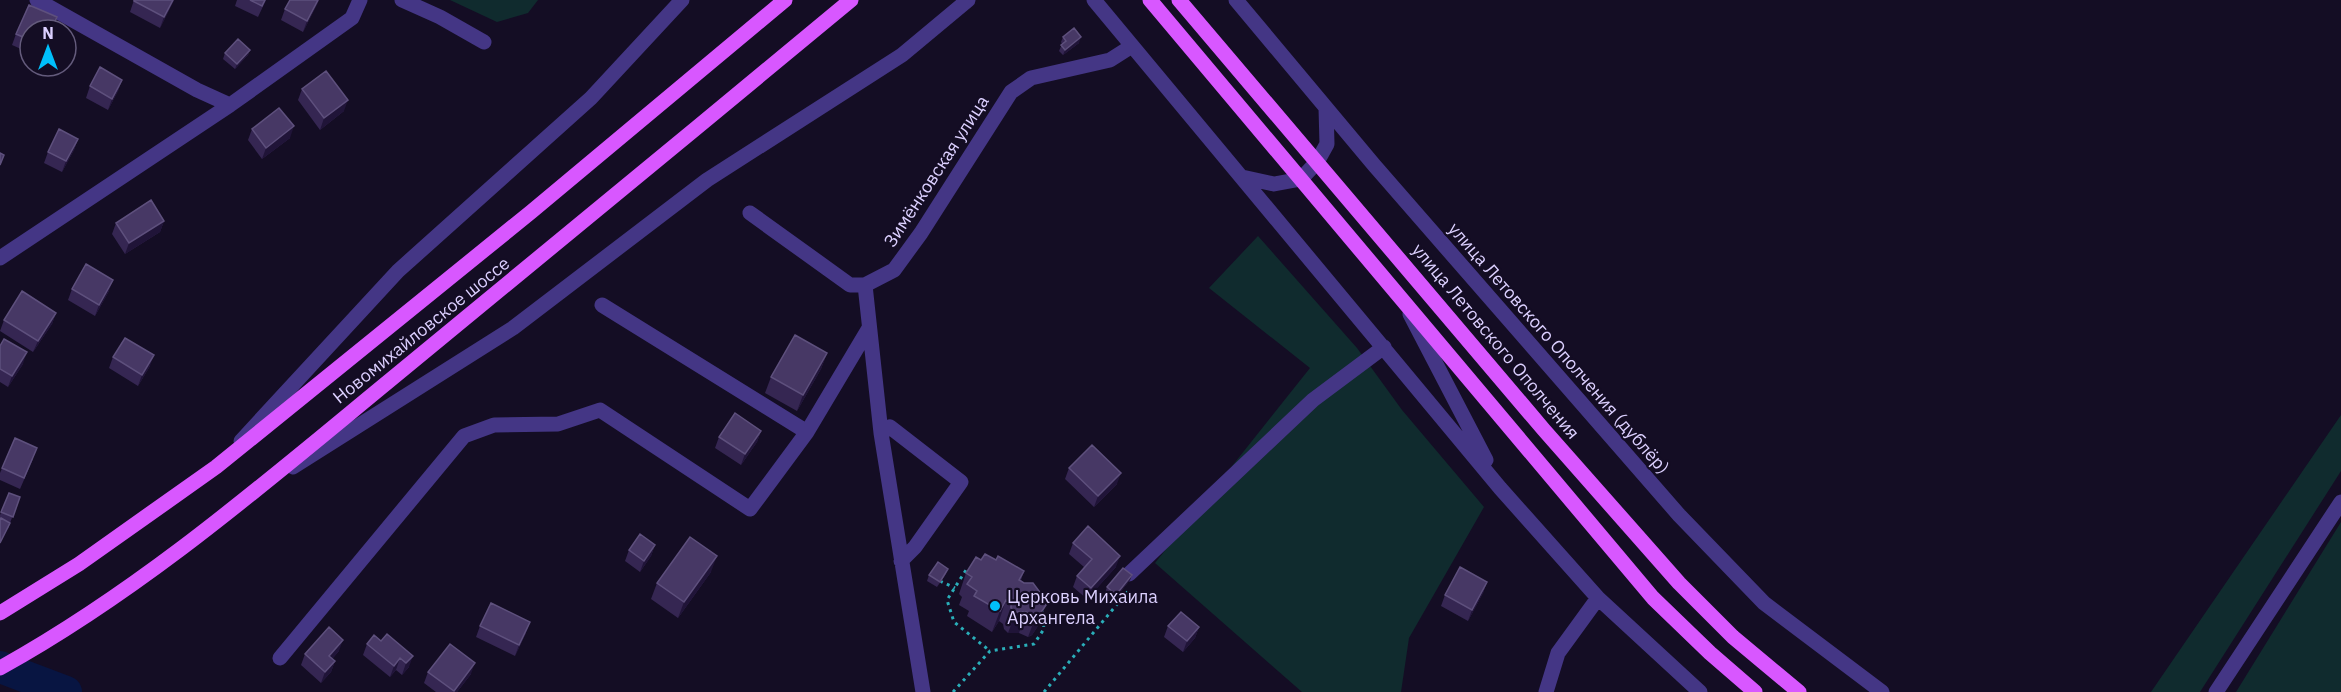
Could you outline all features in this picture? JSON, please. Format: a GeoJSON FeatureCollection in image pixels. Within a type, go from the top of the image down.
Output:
{"type":"FeatureCollection","features":[{"type":"Feature","properties":{"kind":"main road","name":"Новомихайловское шоссе"},"geometry":{"type":"LineString","coordinates":[[0,613],[79,564],[216,468],[540,204],[785,0]]}},
{"type":"Feature","properties":{"kind":"main road","name":"Новомихайловское шоссе"},"geometry":{"type":"LineString","coordinates":[[0,668],[32,651],[116,597],[255,491],[851,0]]}},
{"type":"Feature","properties":{"kind":"main road"},"geometry":{"type":"LineString","coordinates":[[1150,0],[1653,598],[1710,653],[1755,692]]}},
{"type":"Feature","properties":{"kind":"main road","name":"улица Летовского Ополчения"},"geometry":{"type":"LineString","coordinates":[[1179,0],[1544,430],[1679,583],[1733,637],[1798,692]]}},
{"type":"Feature","properties":{"kind":"street"},"geometry":{"type":"LineString","coordinates":[[37,0],[197,90],[230,105]]}},
{"type":"Feature","properties":{"kind":"street"},"geometry":{"type":"LineString","coordinates":[[0,258],[230,105],[352,18],[360,0]]}},
{"type":"Feature","properties":{"kind":"street"},"geometry":{"type":"LineString","coordinates":[[402,0],[440,17],[484,42]]}},
{"type":"Feature","properties":{"kind":"street"},"geometry":{"type":"LineString","coordinates":[[216,468],[398,270],[591,98],[682,0]]}},
{"type":"Feature","properties":{"kind":"street"},"geometry":{"type":"LineString","coordinates":[[1094,0],[1500,488],[1598,598],[1700,692]]}},
{"type":"Feature","properties":{"kind":"street","name":"улица Летовского Ополчения (дублёр)"},"geometry":{"type":"LineString","coordinates":[[1236,0],[1326,108],[1679,516],[1764,603],[1882,692]]}},
{"type":"Feature","properties":{"kind":"street"},"geometry":{"type":"LineString","coordinates":[[255,491],[513,328],[707,180],[902,55],[966,1]]}},
{"type":"Feature","properties":{"kind":"street","name":"Зимёнковская улица"},"geometry":{"type":"LineString","coordinates":[[865,285],[894,270],[921,233],[1011,92],[1031,78],[1110,60],[1132,46]]}},
{"type":"Feature","properties":{"kind":"street"},"geometry":{"type":"LineString","coordinates":[[1242,177],[1274,184],[1301,179],[1317,162],[1327,144],[1326,108]]}},
{"type":"Feature","properties":{"kind":"street"},"geometry":{"type":"LineString","coordinates":[[750,213],[850,285],[865,285],[880,433],[923,692]]}},
{"type":"Feature","properties":{"kind":"street"},"geometry":{"type":"LineString","coordinates":[[1402,298],[1500,488]]}},
{"type":"Feature","properties":{"kind":"street"},"geometry":{"type":"LineString","coordinates":[[602,305],[807,432]]}},
{"type":"Feature","properties":{"kind":"street"},"geometry":{"type":"LineString","coordinates":[[280,658],[464,436],[494,425],[558,424],[600,410],[750,509],[807,432],[869,328]]}},
{"type":"Feature","properties":{"kind":"street"},"geometry":{"type":"LineString","coordinates":[[1132,579],[1313,400],[1384,347]]}},
{"type":"Feature","properties":{"kind":"street"},"geometry":{"type":"LineString","coordinates":[[880,433],[890,427],[961,482],[915,547],[901,561]]}},
{"type":"Feature","properties":{"kind":"street"},"geometry":{"type":"LineString","coordinates":[[2216,692],[2341,502]]}},
{"type":"Feature","properties":{"kind":"street"},"geometry":{"type":"LineString","coordinates":[[1546,692],[1558,653],[1598,598]]}},
{"type":"Feature","properties":{"kind":"path"},"geometry":{"type":"LineString","coordinates":[[976,567],[966,570],[947,600],[954,622],[990,651]]}},
{"type":"Feature","properties":{"kind":"path"},"geometry":{"type":"LineString","coordinates":[[931,575],[955,588]]}},
{"type":"Feature","properties":{"kind":"path"},"geometry":{"type":"LineString","coordinates":[[1044,692],[1132,579]]}},
{"type":"Feature","properties":{"kind":"path"},"geometry":{"type":"LineString","coordinates":[[953,692],[990,651],[1034,644],[1044,629],[1042,610],[1038,603]]}},
{"type":"Feature","properties":{"kind":"green space"},"geometry":{"type":"Polygon","coordinates":[[[450,0],[538,0],[528,13],[497,22],[450,0]]]}},
{"type":"Feature","properties":{"kind":"green space"},"geometry":{"type":"Polygon","coordinates":[[[1258,236],[1357,348],[1402,410],[1484,507],[1409,638],[1401,692],[1302,692],[1155,563],[1310,368],[1209,288],[1258,236]]]}},
{"type":"Feature","properties":{"kind":"green space"},"geometry":{"type":"Polygon","coordinates":[[[2341,415],[2341,471],[2200,692],[2151,692],[2341,415]]]}},
{"type":"Feature","properties":{"kind":"green space"},"geometry":{"type":"Polygon","coordinates":[[[2341,522],[2341,692],[2236,692],[2341,522]]]}},
{"type":"Feature","properties":{"kind":"building"},"geometry":{"type":"Polygon","coordinates":[[[134,0],[173,0],[164,17],[134,0]]]}},
{"type":"Feature","properties":{"kind":"building"},"geometry":{"type":"Polygon","coordinates":[[[250,0],[265,0],[262,6],[250,0]]]}},
{"type":"Feature","properties":{"kind":"building"},"geometry":{"type":"Polygon","coordinates":[[[290,0],[318,0],[307,21],[285,9],[290,0]]]}},
{"type":"Feature","properties":{"kind":"building"},"geometry":{"type":"Polygon","coordinates":[[[29,5],[57,17],[57,18],[23,18],[29,5]]]}},
{"type":"Feature","properties":{"kind":"building"},"geometry":{"type":"Polygon","coordinates":[[[1074,28],[1081,37],[1065,50],[1061,45],[1066,41],[1063,37],[1074,28]]]}},
{"type":"Feature","properties":{"kind":"building"},"geometry":{"type":"Polygon","coordinates":[[[238,39],[250,50],[237,64],[225,53],[238,39]]]}},
{"type":"Feature","properties":{"kind":"building"},"geometry":{"type":"Polygon","coordinates":[[[100,67],[122,80],[112,99],[90,86],[100,67]]]}},
{"type":"Feature","properties":{"kind":"building"},"geometry":{"type":"Polygon","coordinates":[[[326,71],[348,100],[324,118],[302,89],[326,71]]]}},
{"type":"Feature","properties":{"kind":"building"},"geometry":{"type":"Polygon","coordinates":[[[279,108],[294,126],[266,148],[252,129],[279,108]]]}},
{"type":"Feature","properties":{"kind":"building"},"geometry":{"type":"Polygon","coordinates":[[[59,129],[78,139],[66,161],[48,152],[59,129]]]}},
{"type":"Feature","properties":{"kind":"building"},"geometry":{"type":"Polygon","coordinates":[[[0,153],[4,155],[0,165],[0,153]]]}},
{"type":"Feature","properties":{"kind":"building"},"geometry":{"type":"Polygon","coordinates":[[[151,200],[164,221],[129,243],[116,223],[151,200]]]}},
{"type":"Feature","properties":{"kind":"building"},"geometry":{"type":"Polygon","coordinates":[[[86,264],[113,280],[99,305],[72,289],[86,264]]]}},
{"type":"Feature","properties":{"kind":"building"},"geometry":{"type":"Polygon","coordinates":[[[22,291],[56,313],[38,341],[4,320],[22,291]]]}},
{"type":"Feature","properties":{"kind":"building"},"geometry":{"type":"Polygon","coordinates":[[[795,335],[827,353],[803,395],[771,377],[795,335]]]}},
{"type":"Feature","properties":{"kind":"building"},"geometry":{"type":"Polygon","coordinates":[[[125,338],[154,355],[142,375],[113,357],[125,338]]]}},
{"type":"Feature","properties":{"kind":"building"},"geometry":{"type":"Polygon","coordinates":[[[4,339],[27,352],[12,376],[0,369],[0,346],[4,339]]]}},
{"type":"Feature","properties":{"kind":"building"},"geometry":{"type":"Polygon","coordinates":[[[735,413],[761,431],[745,454],[719,437],[735,413]]]}},
{"type":"Feature","properties":{"kind":"building"},"geometry":{"type":"Polygon","coordinates":[[[15,438],[37,448],[24,478],[2,468],[15,438]]]}},
{"type":"Feature","properties":{"kind":"building"},"geometry":{"type":"Polygon","coordinates":[[[1092,445],[1121,473],[1098,496],[1069,468],[1092,445]]]}},
{"type":"Feature","properties":{"kind":"building"},"geometry":{"type":"Polygon","coordinates":[[[9,493],[20,497],[13,517],[1,512],[9,493]]]}},
{"type":"Feature","properties":{"kind":"building"},"geometry":{"type":"Polygon","coordinates":[[[1,518],[10,523],[0,543],[0,520],[1,518]]]}},
{"type":"Feature","properties":{"kind":"building"},"geometry":{"type":"Polygon","coordinates":[[[1088,526],[1120,556],[1091,588],[1077,576],[1092,559],[1073,543],[1088,526]]]}},
{"type":"Feature","properties":{"kind":"building"},"geometry":{"type":"Polygon","coordinates":[[[640,534],[655,545],[644,561],[629,550],[640,534]]]}},
{"type":"Feature","properties":{"kind":"building"},"geometry":{"type":"Polygon","coordinates":[[[690,537],[717,556],[684,602],[657,583],[690,537]]]}},
{"type":"Feature","properties":{"kind":"building"},"geometry":{"type":"Polygon","coordinates":[[[985,554],[996,560],[998,556],[1024,571],[1019,580],[1024,583],[1033,583],[1045,599],[1046,605],[1040,614],[1036,616],[1026,612],[1016,612],[1011,608],[1011,603],[1006,600],[1000,611],[974,596],[977,591],[967,584],[972,577],[966,573],[976,557],[981,560],[985,554]]]}},
{"type":"Feature","properties":{"kind":"building"},"geometry":{"type":"Polygon","coordinates":[[[938,562],[948,569],[940,582],[929,575],[938,562]]]}},
{"type":"Feature","properties":{"kind":"building"},"geometry":{"type":"Polygon","coordinates":[[[1460,567],[1487,582],[1472,610],[1445,595],[1460,567]]]}},
{"type":"Feature","properties":{"kind":"building"},"geometry":{"type":"Polygon","coordinates":[[[1123,568],[1132,575],[1116,595],[1107,587],[1123,568]]]}},
{"type":"Feature","properties":{"kind":"building"},"geometry":{"type":"Polygon","coordinates":[[[491,603],[530,622],[519,645],[480,626],[491,603]]]}},
{"type":"Feature","properties":{"kind":"building"},"geometry":{"type":"Polygon","coordinates":[[[1181,612],[1199,627],[1187,641],[1168,626],[1181,612]]]}},
{"type":"Feature","properties":{"kind":"building"},"geometry":{"type":"Polygon","coordinates":[[[329,627],[343,640],[329,656],[335,661],[325,672],[305,654],[329,627]]]}},
{"type":"Feature","properties":{"kind":"building"},"geometry":{"type":"Polygon","coordinates":[[[387,634],[413,656],[406,663],[400,658],[394,666],[367,644],[374,635],[381,641],[387,634]]]}},
{"type":"Feature","properties":{"kind":"building"},"geometry":{"type":"Polygon","coordinates":[[[450,644],[475,663],[454,691],[428,672],[450,644]]]}},
{"type":"Feature","properties":{"kind":"waterway"},"geometry":{"type":"LineString","coordinates":[[0,667],[66,692]]}},
{"type":"Feature","properties":{"kind":"place","name":"Церковь Михаила Архангела"},"geometry":{"type":"Point","coordinates":[995,606]}}]}
